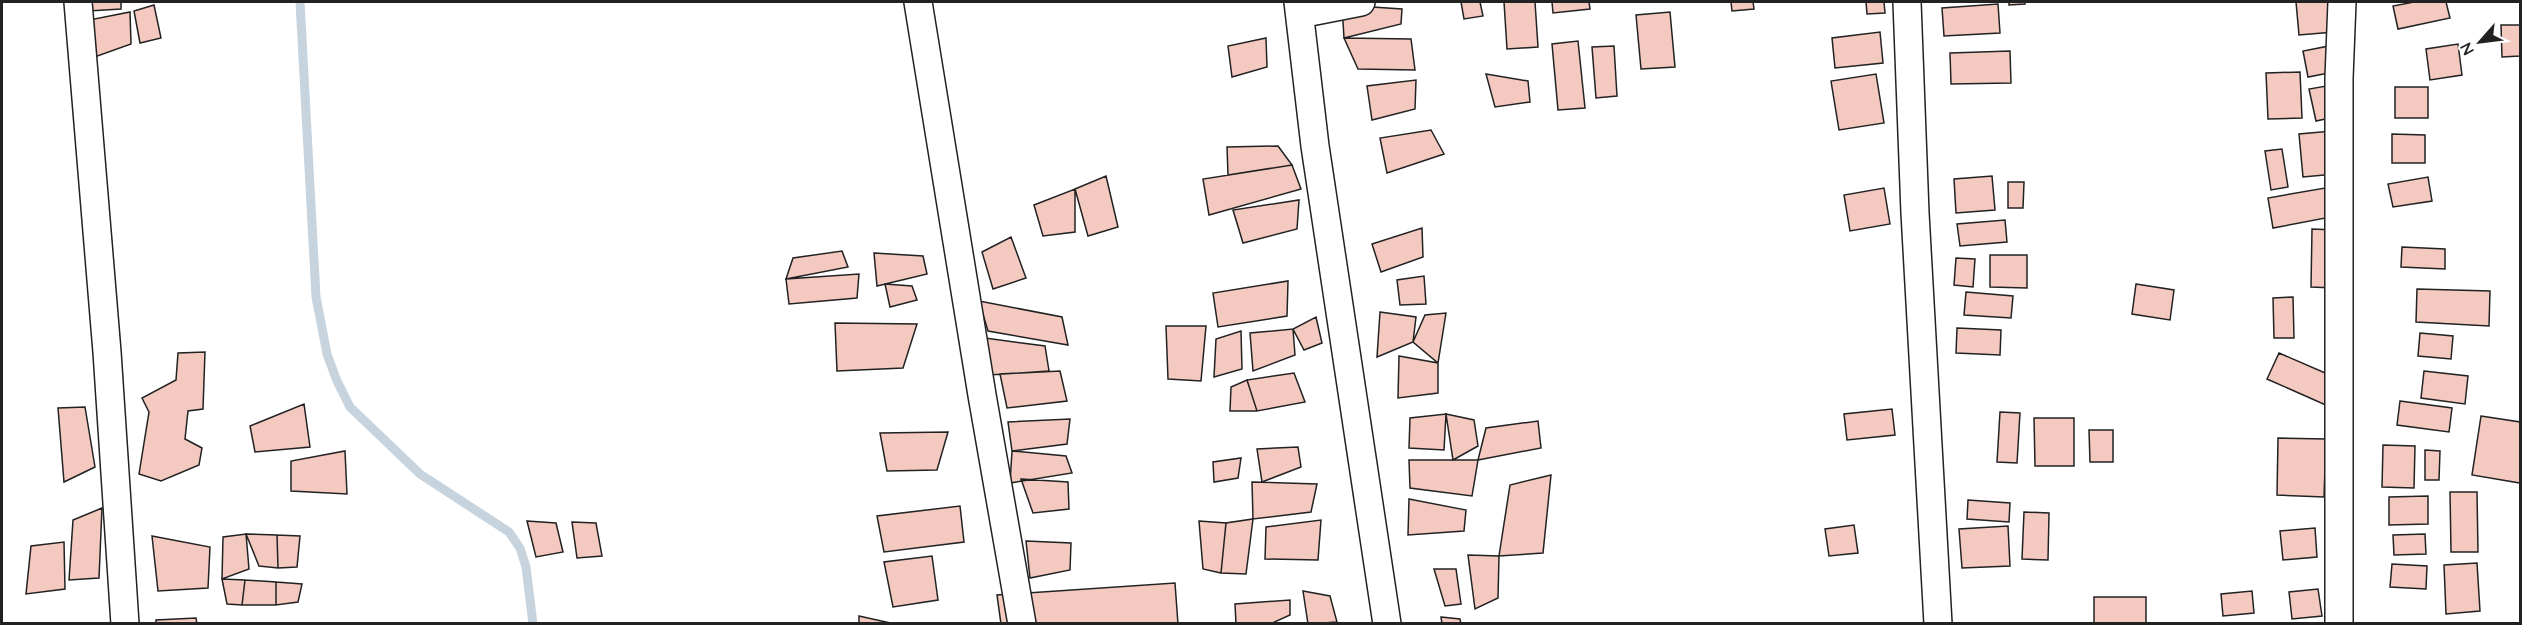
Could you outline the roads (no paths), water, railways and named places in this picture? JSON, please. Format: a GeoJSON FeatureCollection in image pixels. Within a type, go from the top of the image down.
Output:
{"type":"FeatureCollection","features":[{"type":"Feature","properties":{"kind":"street"},"geometry":{"type":"LineString","coordinates":[[78,2],[107,352],[125,624]]}},
{"type":"Feature","properties":{"kind":"street"},"geometry":{"type":"LineString","coordinates":[[918,2],[980,384],[1022,624]]}},
{"type":"Feature","properties":{"kind":"street"},"geometry":{"type":"LineString","coordinates":[[1361,2],[1299,8],[1315,146],[1387,624]]}},
{"type":"Feature","properties":{"kind":"street"},"geometry":{"type":"LineString","coordinates":[[1907,2],[1938,624]]}},
{"type":"Feature","properties":{"kind":"street"},"geometry":{"type":"LineString","coordinates":[[2339,624],[2339,78],[2342,2]]}},
{"type":"Feature","properties":{"kind":"waterway"},"geometry":{"type":"LineString","coordinates":[[300,2],[316,297],[327,354],[337,381],[350,407],[420,474],[509,532],[520,548],[526,567],[533,624]]}}]}
